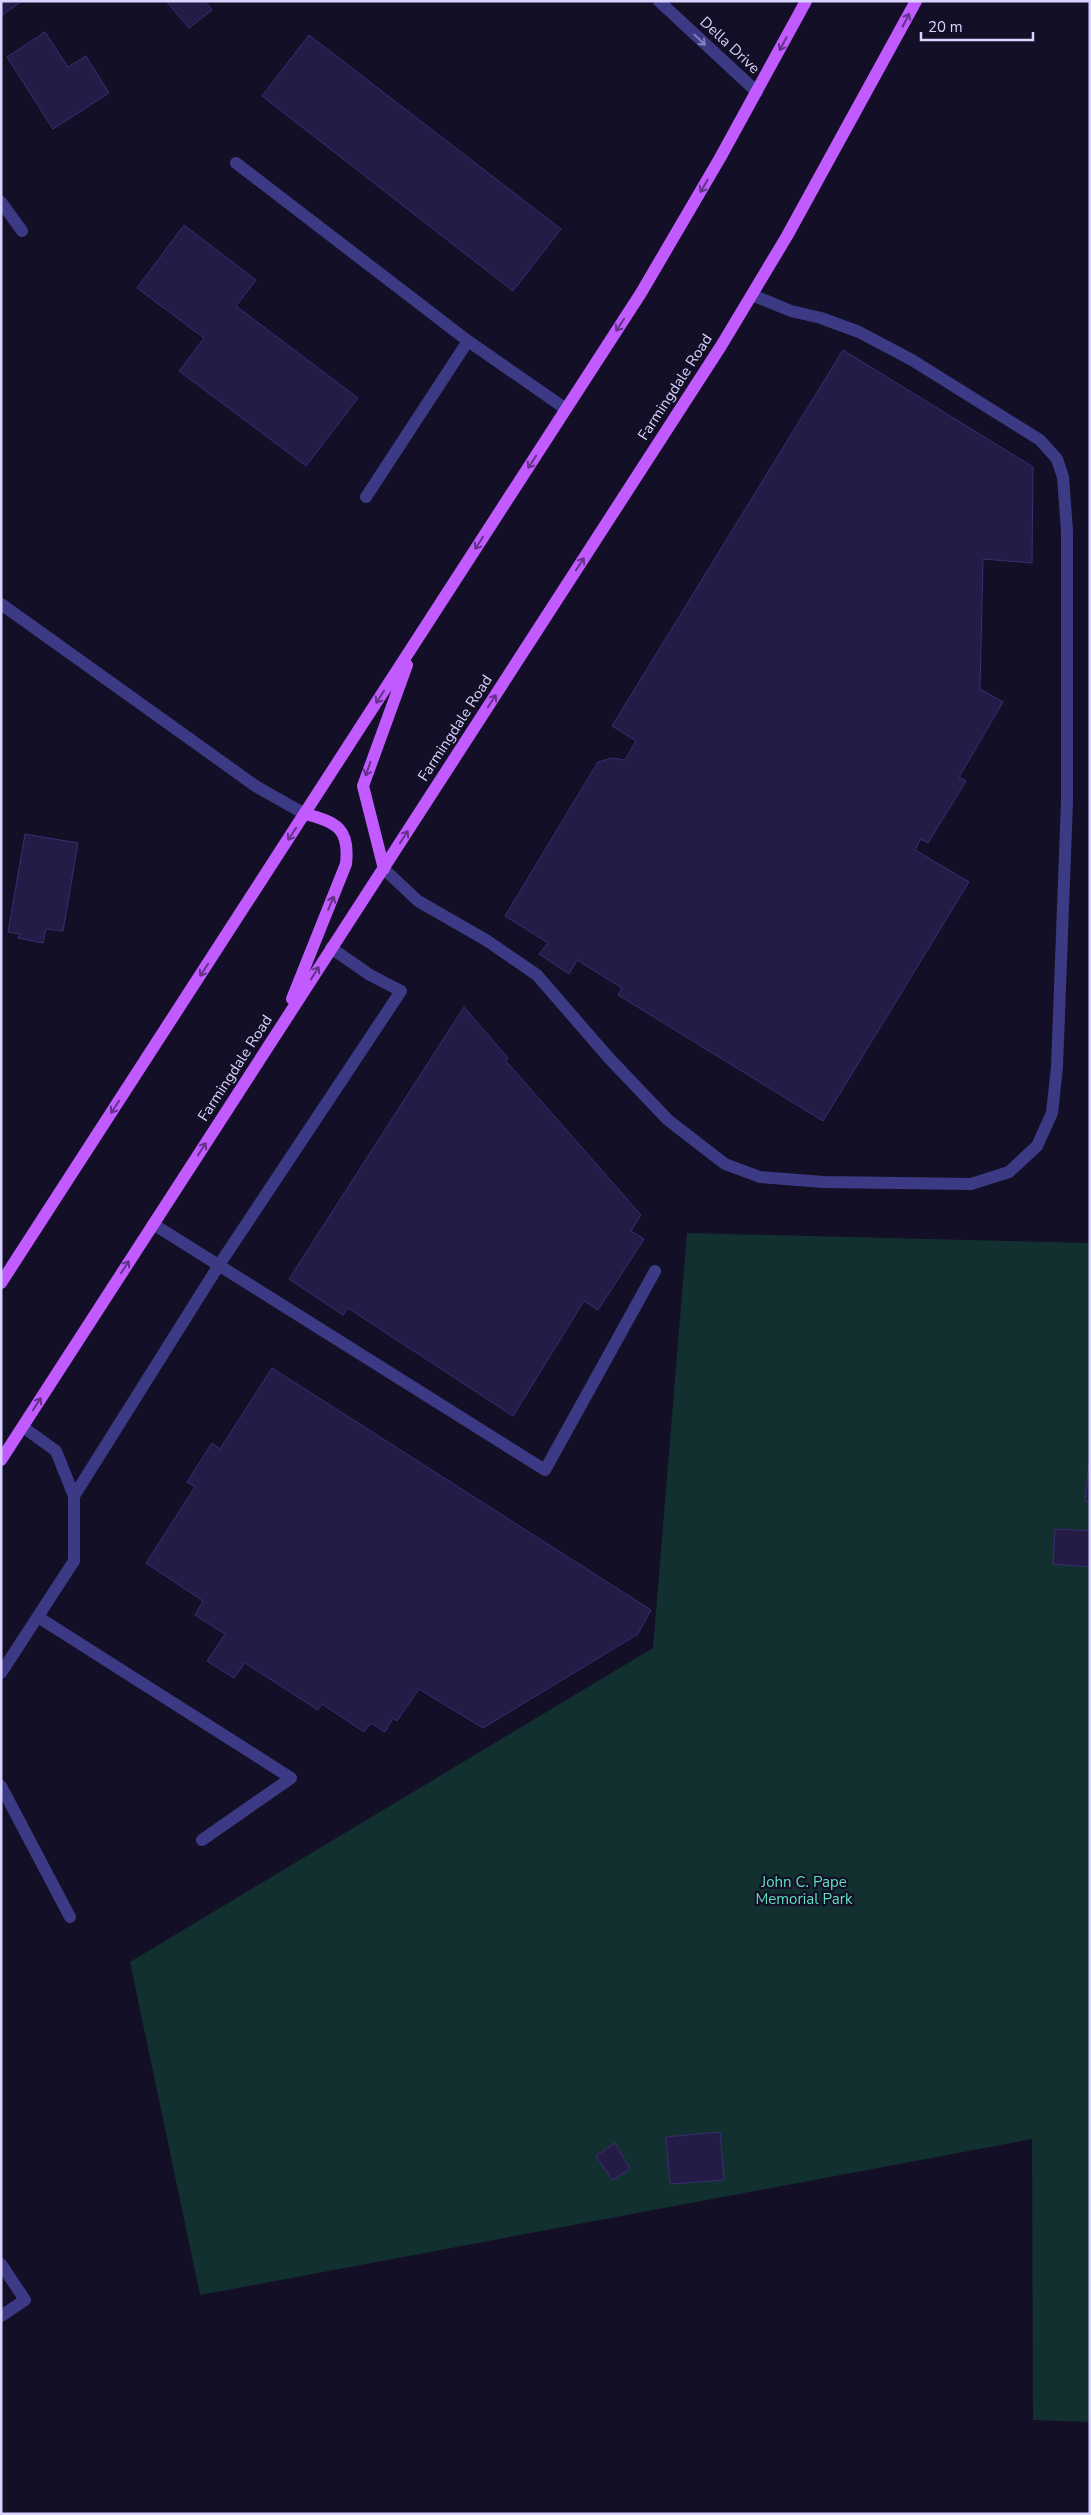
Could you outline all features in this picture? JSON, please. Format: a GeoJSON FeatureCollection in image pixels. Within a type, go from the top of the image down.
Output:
{"type":"FeatureCollection","features":[{"type":"Feature","properties":{"kind":"main road"},"geometry":{"type":"LineString","coordinates":[[1,1283],[641,293],[757,92],[806,1]]}},
{"type":"Feature","properties":{"kind":"main road","name":"Farmingdale Road"},"geometry":{"type":"LineString","coordinates":[[1,1460],[331,948],[384,869],[752,294],[851,123],[916,1]]}},
{"type":"Feature","properties":{"kind":"main road"},"geometry":{"type":"LineString","coordinates":[[384,869],[363,786],[416,642]]}},
{"type":"Feature","properties":{"kind":"main road"},"geometry":{"type":"LineString","coordinates":[[280,1029],[346,864],[348,849],[345,836],[337,825],[326,819],[305,814]]}},
{"type":"Feature","properties":{"kind":"street","name":"Della Drive"},"geometry":{"type":"LineString","coordinates":[[664,3],[757,92]]}},
{"type":"Feature","properties":{"kind":"street"},"geometry":{"type":"LineString","coordinates":[[236,163],[468,340],[566,409]]}},
{"type":"Feature","properties":{"kind":"street"},"geometry":{"type":"LineString","coordinates":[[1,202],[22,231]]}},
{"type":"Feature","properties":{"kind":"street"},"geometry":{"type":"LineString","coordinates":[[384,869],[418,901],[486,940],[537,975],[608,1057],[668,1120],[725,1164],[760,1177],[824,1182],[971,1184],[1009,1172],[1037,1146],[1052,1113],[1057,1067],[1067,792],[1067,531],[1063,477],[1057,459],[1040,440],[912,360],[859,332],[822,318],[791,310],[752,294]]}},
{"type":"Feature","properties":{"kind":"street"},"geometry":{"type":"LineString","coordinates":[[366,497],[468,340]]}},
{"type":"Feature","properties":{"kind":"street"},"geometry":{"type":"LineString","coordinates":[[1,604],[257,787],[305,814]]}},
{"type":"Feature","properties":{"kind":"street"},"geometry":{"type":"LineString","coordinates":[[74,1496],[219,1265],[400,991],[370,975],[331,948]]}},
{"type":"Feature","properties":{"kind":"street"},"geometry":{"type":"LineString","coordinates":[[153,1224],[545,1470],[656,1271]]}},
{"type":"Feature","properties":{"kind":"street"},"geometry":{"type":"LineString","coordinates":[[1,1674],[74,1561],[74,1496],[56,1451],[22,1427]]}},
{"type":"Feature","properties":{"kind":"street"},"geometry":{"type":"LineString","coordinates":[[38,1617],[291,1778],[202,1840]]}},
{"type":"Feature","properties":{"kind":"street"},"geometry":{"type":"LineString","coordinates":[[1,1786],[70,1917]]}},
{"type":"Feature","properties":{"kind":"street"},"geometry":{"type":"LineString","coordinates":[[1,2264],[25,2300],[1,2316]]}},
{"type":"Feature","properties":{"kind":"green space","name":"John C. Pape Memorial Park"},"geometry":{"type":"Polygon","coordinates":[[[687,1233],[1090,1243],[1090,2422],[1033,2420],[1032,2139],[200,2295],[130,1962],[653,1648],[687,1233]]]}},
{"type":"Feature","properties":{"kind":"building"},"geometry":{"type":"Polygon","coordinates":[[[1,1],[22,1],[1,16],[1,1]]]}},
{"type":"Feature","properties":{"kind":"building"},"geometry":{"type":"Polygon","coordinates":[[[166,1],[205,1],[212,10],[189,28],[166,1]]]}},
{"type":"Feature","properties":{"kind":"building"},"geometry":{"type":"Polygon","coordinates":[[[45,32],[68,67],[86,56],[109,93],[53,129],[7,57],[45,32]]]}},
{"type":"Feature","properties":{"kind":"building"},"geometry":{"type":"Polygon","coordinates":[[[309,35],[561,229],[513,291],[262,96],[309,35]]]}},
{"type":"Feature","properties":{"kind":"building"},"geometry":{"type":"Polygon","coordinates":[[[184,225],[256,280],[236,306],[358,398],[306,466],[179,371],[204,338],[137,288],[184,225]]]}},
{"type":"Feature","properties":{"kind":"building"},"geometry":{"type":"Polygon","coordinates":[[[843,350],[1033,467],[1032,563],[983,559],[980,689],[1003,702],[959,777],[966,781],[928,843],[921,839],[915,850],[969,882],[823,1121],[618,995],[622,988],[577,960],[569,974],[539,954],[548,943],[505,916],[598,762],[612,758],[625,760],[636,741],[612,726],[843,350]]]}},
{"type":"Feature","properties":{"kind":"building"},"geometry":{"type":"Polygon","coordinates":[[[25,834],[78,843],[63,931],[46,929],[43,943],[18,938],[20,934],[8,932],[25,834]]]}},
{"type":"Feature","properties":{"kind":"building"},"geometry":{"type":"Polygon","coordinates":[[[464,1007],[508,1058],[506,1061],[641,1215],[631,1231],[644,1239],[598,1310],[584,1301],[513,1416],[348,1308],[343,1315],[289,1279],[464,1007]]]}},
{"type":"Feature","properties":{"kind":"building"},"geometry":{"type":"Polygon","coordinates":[[[272,1368],[651,1610],[638,1634],[483,1728],[419,1689],[397,1721],[393,1718],[385,1732],[371,1723],[364,1732],[322,1704],[318,1710],[245,1663],[234,1678],[207,1661],[225,1634],[195,1615],[203,1601],[146,1563],[195,1487],[187,1482],[212,1443],[220,1449],[272,1368]]]}},
{"type":"Feature","properties":{"kind":"building"},"geometry":{"type":"Polygon","coordinates":[[[1090,1454],[1090,1502],[1085,1501],[1090,1454]]]}},
{"type":"Feature","properties":{"kind":"building"},"geometry":{"type":"Polygon","coordinates":[[[1055,1529],[1090,1531],[1090,1567],[1053,1564],[1055,1529]]]}},
{"type":"Feature","properties":{"kind":"building"},"geometry":{"type":"Polygon","coordinates":[[[720,2132],[724,2180],[670,2184],[666,2137],[720,2132]]]}},
{"type":"Feature","properties":{"kind":"building"},"geometry":{"type":"Polygon","coordinates":[[[615,2143],[630,2169],[612,2180],[596,2156],[615,2143]]]}}]}
